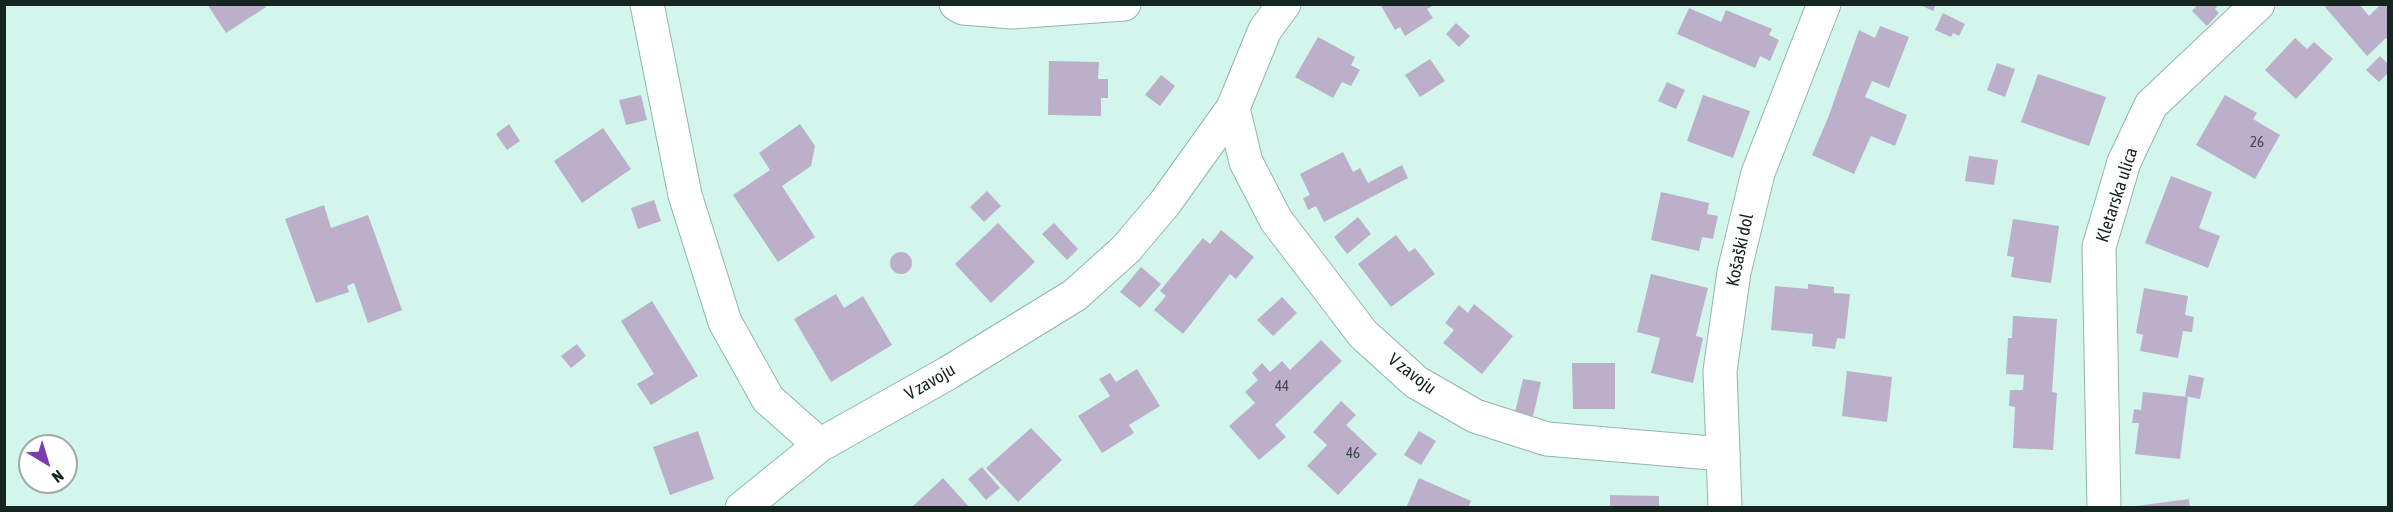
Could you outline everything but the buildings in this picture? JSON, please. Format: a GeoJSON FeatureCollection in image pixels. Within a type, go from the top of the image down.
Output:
{"type":"FeatureCollection","features":[{"type":"Feature","properties":{"kind":"street"},"geometry":{"type":"LineString","coordinates":[[647,4],[685,195],[725,322],[768,399],[820,445]]}},
{"type":"Feature","properties":{"kind":"street"},"geometry":{"type":"LineString","coordinates":[[956,4],[963,8],[1012,12],[1124,4]]}},
{"type":"Feature","properties":{"kind":"street","name":"V zavoju"},"geometry":{"type":"LineString","coordinates":[[742,507],[820,445],[948,373],[1075,295],[1126,249],[1165,203],[1233,108],[1265,30],[1284,4]]}},
{"type":"Feature","properties":{"kind":"street","name":"Košaški dol"},"geometry":{"type":"LineString","coordinates":[[1725,507],[1720,370],[1734,272],[1758,173],[1824,4]]}},
{"type":"Feature","properties":{"kind":"street","name":"Kletarska ulica"},"geometry":{"type":"LineString","coordinates":[[2104,507],[2099,248],[2124,162],[2151,105],[2259,4]]}},
{"type":"Feature","properties":{"kind":"street","name":"V zavoju"},"geometry":{"type":"LineString","coordinates":[[1233,108],[1246,162],[1276,220],[1363,334],[1416,382],[1475,416],[1547,440],[1723,454]]}}]}
